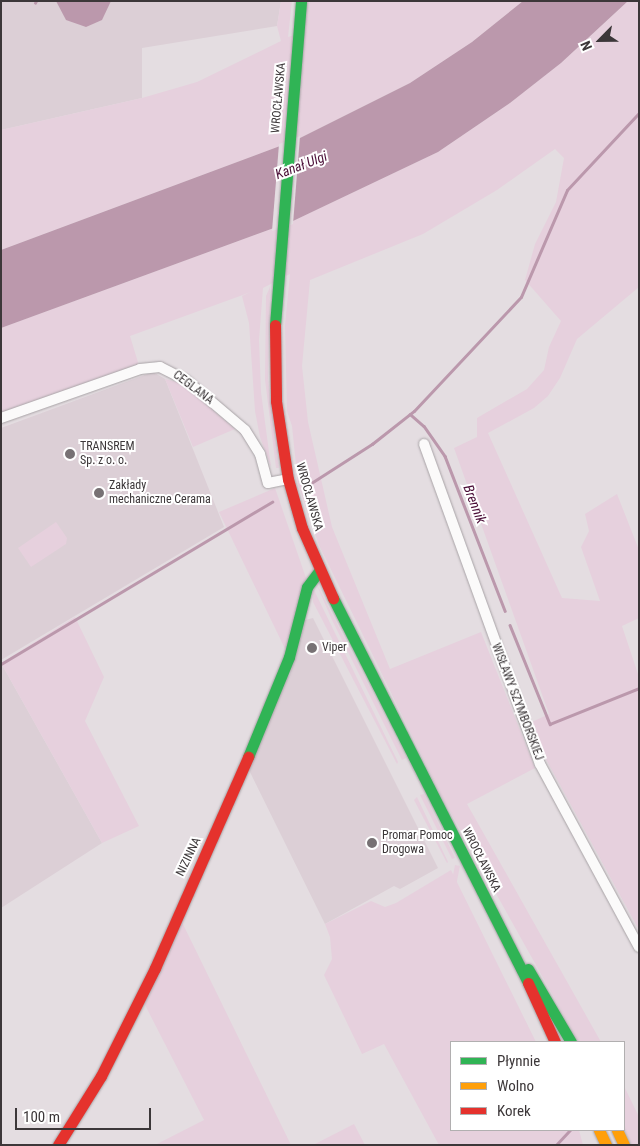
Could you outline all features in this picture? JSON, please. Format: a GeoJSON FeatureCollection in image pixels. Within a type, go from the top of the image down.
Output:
{"type":"FeatureCollection","features":[{"type":"Feature","properties":{"kind":"main road","name":"WROCŁAWSKA"},"geometry":{"type":"LineString","coordinates":[[301,1],[278,279],[276,401],[288,479],[302,528],[319,571],[514,952],[555,1041]]}},
{"type":"Feature","properties":{"kind":"main road","name":"NIZINNA"},"geometry":{"type":"LineString","coordinates":[[58,1145],[102,1074],[152,976],[219,829],[289,657],[302,618],[306,587],[319,571]]}},
{"type":"Feature","properties":{"kind":"main road","name":"WROCŁAWSKA"},"geometry":{"type":"LineString","coordinates":[[514,952],[524,961],[571,1041]]}},
{"type":"Feature","properties":{"kind":"main road"},"geometry":{"type":"LineString","coordinates":[[599,1131],[606,1145]]}},
{"type":"Feature","properties":{"kind":"main road"},"geometry":{"type":"LineString","coordinates":[[617,1131],[624,1145]]}},
{"type":"Feature","properties":{"kind":"street","name":"CEGLANA"},"geometry":{"type":"LineString","coordinates":[[1,418],[140,369],[160,367],[186,380],[245,430],[260,454],[268,483],[288,479]]}},
{"type":"Feature","properties":{"kind":"street","name":"WISŁAWY SZYMBORSKIEJ"},"geometry":{"type":"LineString","coordinates":[[424,444],[540,764],[639,946]]}},
{"type":"Feature","properties":{"kind":"shaded area"},"geometry":{"type":"Polygon","coordinates":[[[1,1],[281,1],[277,26],[142,48],[142,98],[1,130],[1,1]]]}},
{"type":"Feature","properties":{"kind":"shaded area"},"geometry":{"type":"Polygon","coordinates":[[[281,1],[292,1],[288,37],[304,32],[307,1],[523,1],[472,42],[410,83],[296,140],[1,250],[1,130],[142,98],[197,82],[281,41],[277,26],[281,1]]]}},
{"type":"Feature","properties":{"kind":"shaded area"},"geometry":{"type":"Polygon","coordinates":[[[628,1],[639,1],[639,287],[577,339],[560,378],[548,396],[534,408],[488,433],[562,598],[600,601],[581,547],[589,531],[585,514],[617,494],[639,550],[639,618],[622,626],[639,677],[639,930],[547,761],[532,722],[549,714],[454,448],[477,437],[477,418],[527,389],[544,370],[549,347],[561,321],[525,280],[535,244],[556,202],[564,158],[555,149],[497,190],[423,234],[310,280],[302,366],[308,422],[332,527],[390,669],[481,632],[535,768],[467,804],[600,1041],[578,1041],[442,797],[319,545],[298,484],[292,426],[287,411],[285,325],[290,274],[263,288],[259,340],[261,392],[271,467],[260,437],[255,411],[249,323],[242,296],[251,292],[130,336],[140,369],[1,418],[1,328],[293,221],[438,152],[510,103],[561,63],[628,1]]]}},
{"type":"Feature","properties":{"kind":"shaded area"},"geometry":{"type":"Polygon","coordinates":[[[270,287],[268,379],[279,468],[276,468],[265,380],[266,296],[270,287]]]}},
{"type":"Feature","properties":{"kind":"shaded area"},"geometry":{"type":"Polygon","coordinates":[[[153,372],[165,379],[224,527],[1,660],[1,428],[153,372]]]}},
{"type":"Feature","properties":{"kind":"shaded area"},"geometry":{"type":"Polygon","coordinates":[[[165,379],[181,383],[235,429],[193,447],[165,379]]]}},
{"type":"Feature","properties":{"kind":"shaded area"},"geometry":{"type":"Polygon","coordinates":[[[275,488],[306,578],[289,657],[219,512],[275,488]]]}},
{"type":"Feature","properties":{"kind":"shaded area"},"geometry":{"type":"Polygon","coordinates":[[[56,522],[67,538],[66,544],[31,567],[18,548],[56,522]]]}},
{"type":"Feature","properties":{"kind":"shaded area"},"geometry":{"type":"Polygon","coordinates":[[[315,581],[406,758],[402,760],[332,620],[315,581]]]}},
{"type":"Feature","properties":{"kind":"shaded area"},"geometry":{"type":"Polygon","coordinates":[[[312,586],[398,762],[397,764],[313,602],[312,586]]]}},
{"type":"Feature","properties":{"kind":"shaded area"},"geometry":{"type":"Polygon","coordinates":[[[75,617],[104,677],[85,721],[139,826],[102,843],[1,663],[75,617]]]}},
{"type":"Feature","properties":{"kind":"shaded area"},"geometry":{"type":"Polygon","coordinates":[[[313,618],[438,868],[400,889],[394,886],[325,924],[245,762],[282,681],[290,675],[305,620],[313,618]]]}},
{"type":"Feature","properties":{"kind":"shaded area"},"geometry":{"type":"Polygon","coordinates":[[[1,663],[102,843],[1,908],[1,663]]]}},
{"type":"Feature","properties":{"kind":"shaded area"},"geometry":{"type":"Polygon","coordinates":[[[424,794],[455,858],[452,859],[420,795],[424,794]]]}},
{"type":"Feature","properties":{"kind":"shaded area"},"geometry":{"type":"Polygon","coordinates":[[[417,797],[448,862],[447,863],[414,800],[417,797]]]}},
{"type":"Feature","properties":{"kind":"shaded area"},"geometry":{"type":"Polygon","coordinates":[[[455,865],[460,866],[422,1060],[417,1059],[455,865]]]}},
{"type":"Feature","properties":{"kind":"shaded area"},"geometry":{"type":"Polygon","coordinates":[[[451,870],[536,1041],[450,1041],[450,1131],[579,1131],[583,1145],[439,1145],[384,1044],[362,1054],[324,975],[332,959],[330,937],[325,924],[371,901],[385,907],[396,903],[451,870]]]}},
{"type":"Feature","properties":{"kind":"shaded area"},"geometry":{"type":"Polygon","coordinates":[[[178,914],[291,1145],[155,1145],[204,1120],[144,1003],[178,914]]]}},
{"type":"Feature","properties":{"kind":"shaded area"},"geometry":{"type":"Polygon","coordinates":[[[625,1088],[639,1117],[639,1145],[632,1145],[625,1130],[625,1088]]]}},
{"type":"Feature","properties":{"kind":"shaded area"},"geometry":{"type":"Polygon","coordinates":[[[354,1124],[365,1145],[313,1145],[354,1124]]]}},
{"type":"Feature","properties":{"kind":"water"},"geometry":{"type":"Polygon","coordinates":[[[56,1],[111,1],[102,20],[86,27],[66,20],[56,1]]]}},
{"type":"Feature","properties":{"kind":"water","name":"Kanał Ulgi"},"geometry":{"type":"Polygon","coordinates":[[[523,1],[628,1],[561,63],[510,103],[438,152],[293,221],[1,328],[1,250],[296,140],[410,83],[472,42],[523,1]]]}},
{"type":"Feature","properties":{"kind":"pier"},"geometry":{"type":"Polygon","coordinates":[[[300,136],[293,224],[272,231],[279,144],[300,136]]]}},
{"type":"Feature","properties":{"kind":"waterway"},"geometry":{"type":"LineString","coordinates":[[305,487],[372,444],[414,411],[521,297],[567,190],[639,113]]}},
{"type":"Feature","properties":{"kind":"waterway","name":"Brennik"},"geometry":{"type":"LineString","coordinates":[[410,414],[424,426],[445,456],[505,611]]}},
{"type":"Feature","properties":{"kind":"waterway"},"geometry":{"type":"LineString","coordinates":[[1,664],[272,502]]}},
{"type":"Feature","properties":{"kind":"waterway"},"geometry":{"type":"LineString","coordinates":[[510,625],[550,724],[639,688]]}},
{"type":"Feature","properties":{"kind":"waterway","name":"Brennik"},"geometry":{"type":"LineString","coordinates":[[556,1145],[569,1131]]}},
{"type":"Feature","properties":{"kind":"traffic: fast"},"geometry":{"type":"LineString","coordinates":[[275,325],[301,1]]}},
{"type":"Feature","properties":{"kind":"traffic: fast"},"geometry":{"type":"LineString","coordinates":[[248,757],[289,657],[307,587],[319,571]]}},
{"type":"Feature","properties":{"kind":"traffic: fast"},"geometry":{"type":"LineString","coordinates":[[333,598],[528,983]]}},
{"type":"Feature","properties":{"kind":"traffic: fast"},"geometry":{"type":"LineString","coordinates":[[528,969],[570,1041]]}},
{"type":"Feature","properties":{"kind":"traffic: slow"},"geometry":{"type":"LineString","coordinates":[[599,1131],[606,1145]]}},
{"type":"Feature","properties":{"kind":"traffic: slow"},"geometry":{"type":"LineString","coordinates":[[617,1131],[624,1145]]}},
{"type":"Feature","properties":{"kind":"traffic: jam"},"geometry":{"type":"LineString","coordinates":[[275,325],[276,401],[288,479],[302,528],[333,598]]}},
{"type":"Feature","properties":{"kind":"traffic: jam"},"geometry":{"type":"LineString","coordinates":[[58,1145],[101,1076],[155,968],[248,757]]}},
{"type":"Feature","properties":{"kind":"traffic: jam"},"geometry":{"type":"LineString","coordinates":[[528,983],[555,1041]]}},
{"type":"Feature","properties":{"kind":"place","name":"TRANSREM Sp. z o. o."},"geometry":{"type":"Point","coordinates":[70,454]}},
{"type":"Feature","properties":{"kind":"place","name":"Zakłady mechaniczne Cerama"},"geometry":{"type":"Point","coordinates":[99,493]}},
{"type":"Feature","properties":{"kind":"place","name":"Viper"},"geometry":{"type":"Point","coordinates":[312,648]}},
{"type":"Feature","properties":{"kind":"place","name":"Promar Pomoc Drogowa"},"geometry":{"type":"Point","coordinates":[372,843]}}]}
